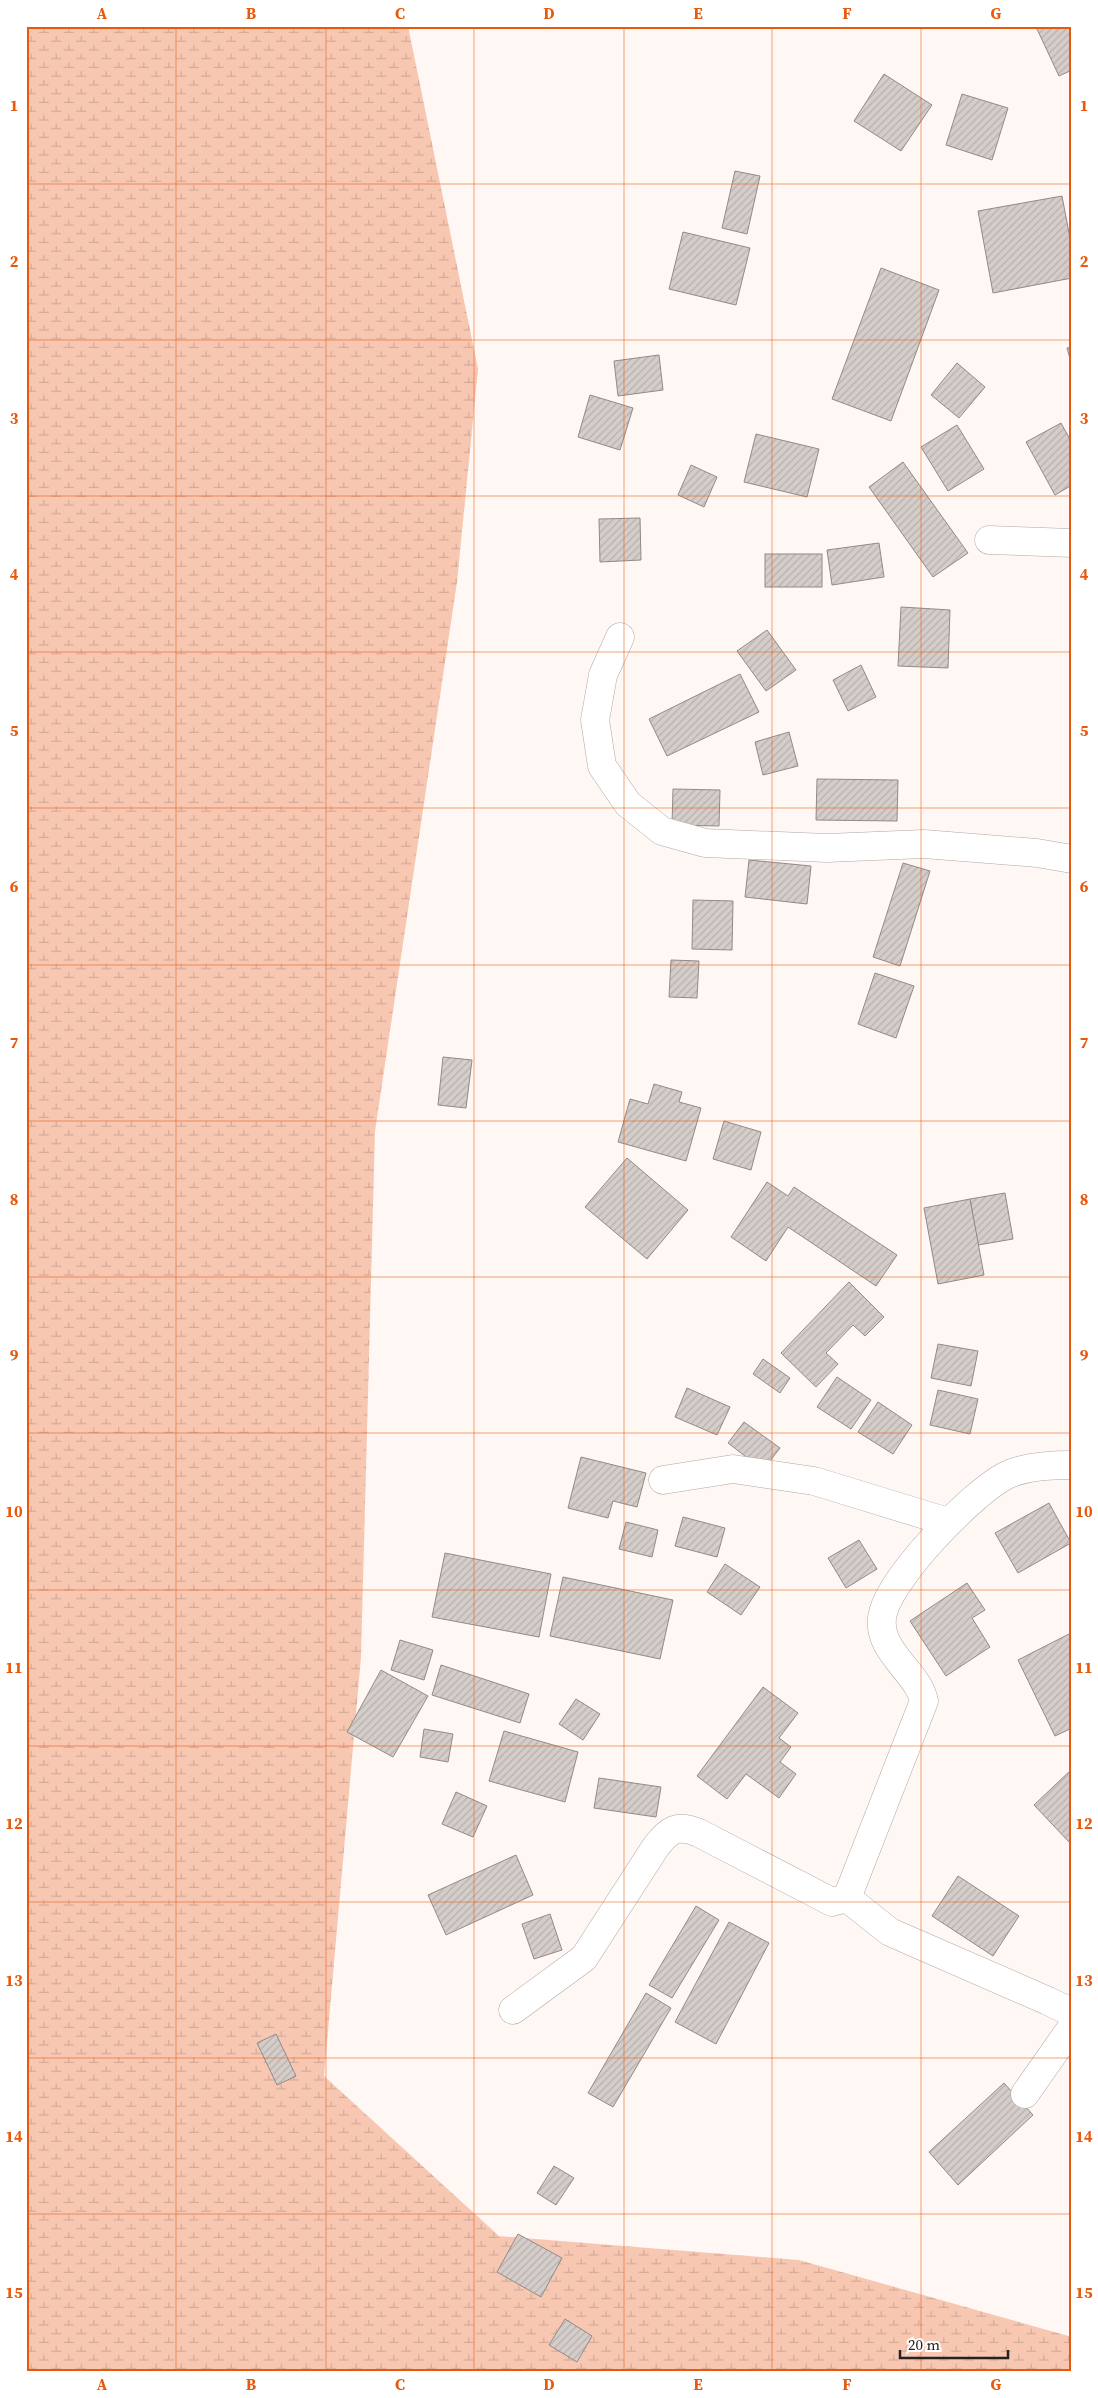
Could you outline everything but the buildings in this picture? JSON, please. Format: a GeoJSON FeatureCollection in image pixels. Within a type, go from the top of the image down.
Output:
{"type":"FeatureCollection","features":[{"type":"Feature","properties":{"kind":"street"},"geometry":{"type":"LineString","coordinates":[[988,540],[1072,543]]}},
{"type":"Feature","properties":{"kind":"street"},"geometry":{"type":"LineString","coordinates":[[620,637],[603,675],[595,720],[602,766],[628,804],[662,831],[705,842],[827,848],[924,844],[1037,853],[1072,859]]}},
{"type":"Feature","properties":{"kind":"street"},"geometry":{"type":"LineString","coordinates":[[847,1898],[924,1702],[918,1688],[884,1636],[882,1619],[887,1600],[948,1522],[969,1502],[1006,1476],[1049,1465],[1072,1465]]}},
{"type":"Feature","properties":{"kind":"street"},"geometry":{"type":"LineString","coordinates":[[663,1480],[733,1469],[814,1481],[948,1522]]}},
{"type":"Feature","properties":{"kind":"street"},"geometry":{"type":"LineString","coordinates":[[513,2010],[584,1958],[655,1848],[664,1836],[676,1828],[688,1828],[699,1833],[832,1902],[847,1898]]}},
{"type":"Feature","properties":{"kind":"street"},"geometry":{"type":"LineString","coordinates":[[847,1898],[890,1932],[1048,2000],[1068,2011],[1072,2017]]}},
{"type":"Feature","properties":{"kind":"street"},"geometry":{"type":"LineString","coordinates":[[1025,2094],[1072,2026]]}},
{"type":"Feature","properties":{"kind":"green space"},"geometry":{"type":"Polygon","coordinates":[[[26,26],[408,26],[478,369],[457,582],[375,1131],[361,1657],[324,2076],[499,2236],[799,2260],[1072,2337],[1072,2372],[26,2372],[26,26]]]}}]}
